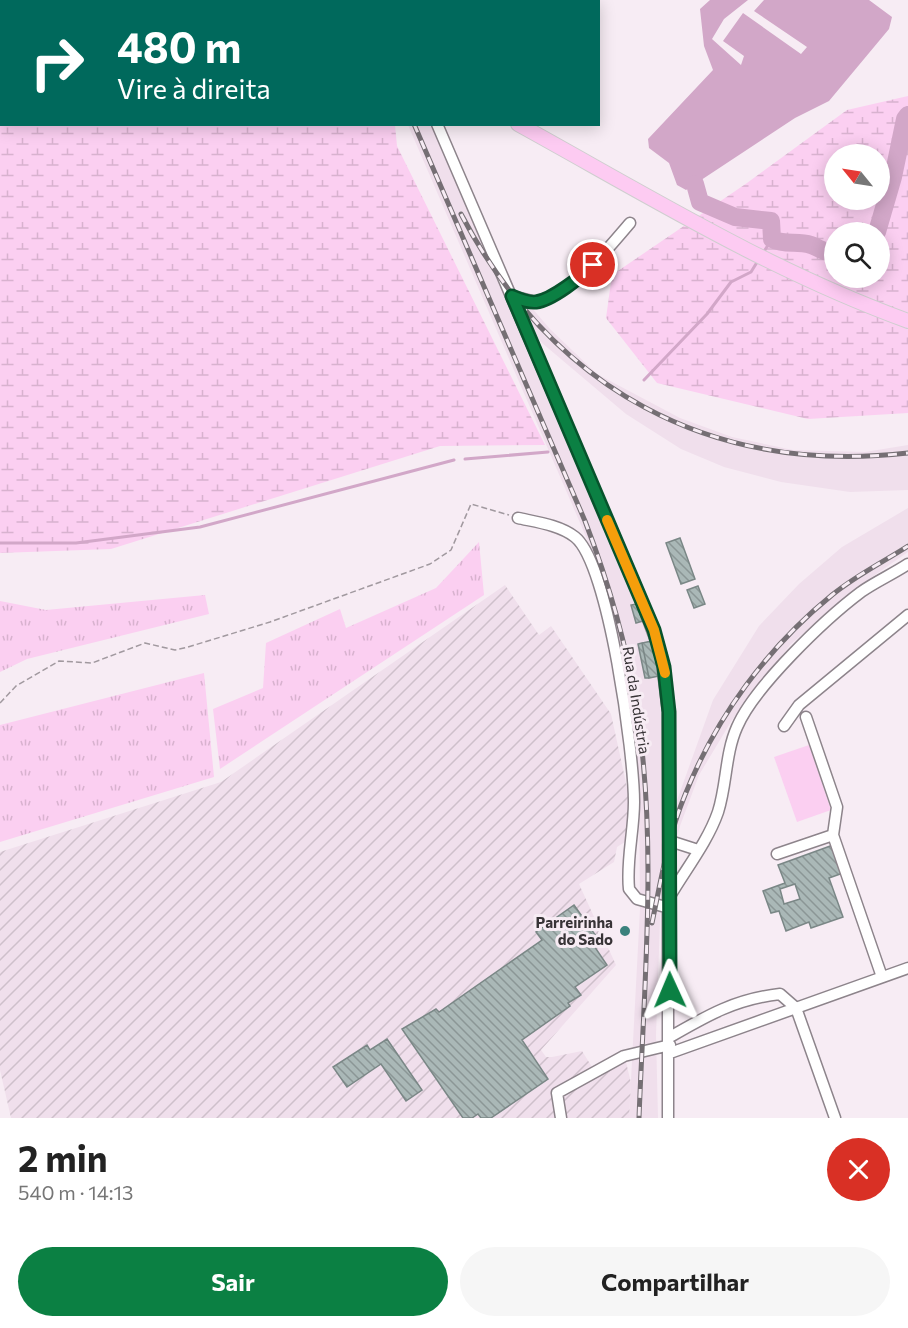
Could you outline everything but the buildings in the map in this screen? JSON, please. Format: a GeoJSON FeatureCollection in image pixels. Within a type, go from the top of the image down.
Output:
{"type":"FeatureCollection","features":[{"type":"Feature","properties":{"kind":"main road"},"geometry":{"type":"LineString","coordinates":[[522,126],[742,250],[808,282],[908,321]]}},
{"type":"Feature","properties":{"kind":"street"},"geometry":{"type":"LineString","coordinates":[[438,126],[658,642],[664,667],[669,712],[669,1118]]}},
{"type":"Feature","properties":{"kind":"street"},"geometry":{"type":"LineString","coordinates":[[512,296],[536,302],[574,281],[588,270],[630,223]]}},
{"type":"Feature","properties":{"kind":"street","name":"Rua da Indústria"},"geometry":{"type":"LineString","coordinates":[[518,518],[558,528],[574,536],[590,560],[610,632],[629,728],[634,802],[629,890],[637,899],[669,902]]}},
{"type":"Feature","properties":{"kind":"street"},"geometry":{"type":"LineString","coordinates":[[669,902],[717,815],[734,734],[754,699],[792,655],[861,592],[908,564]]}},
{"type":"Feature","properties":{"kind":"street"},"geometry":{"type":"LineString","coordinates":[[784,726],[799,705],[908,615]]}},
{"type":"Feature","properties":{"kind":"street"},"geometry":{"type":"LineString","coordinates":[[806,717],[837,807],[833,835],[882,977]]}},
{"type":"Feature","properties":{"kind":"street"},"geometry":{"type":"LineString","coordinates":[[777,854],[833,835]]}},
{"type":"Feature","properties":{"kind":"street"},"geometry":{"type":"LineString","coordinates":[[670,841],[698,850]]}},
{"type":"Feature","properties":{"kind":"street"},"geometry":{"type":"LineString","coordinates":[[561,1118],[557,1093],[624,1056],[796,1008],[908,968]]}},
{"type":"Feature","properties":{"kind":"street"},"geometry":{"type":"LineString","coordinates":[[670,1045],[711,1014],[751,997],[780,994],[796,1008],[835,1118]]}},
{"type":"Feature","properties":{"kind":"path"},"geometry":{"type":"LineString","coordinates":[[0,702],[16,686],[59,661],[92,663],[145,643],[175,650],[188,647],[270,622],[430,564],[451,550],[471,504],[518,518]]}},
{"type":"Feature","properties":{"kind":"shaded area"},"geometry":{"type":"Polygon","coordinates":[[[710,0],[748,0],[724,19],[712,39],[741,65],[744,56],[723,41],[743,13],[801,54],[807,47],[754,11],[764,0],[869,0],[892,17],[889,29],[829,101],[795,118],[686,190],[677,185],[669,163],[649,148],[648,139],[713,70],[704,46],[700,9],[710,0]]]}},
{"type":"Feature","properties":{"kind":"shaded area"},"geometry":{"type":"Polygon","coordinates":[[[408,126],[432,126],[488,257],[550,329],[597,374],[680,418],[732,437],[793,450],[865,452],[908,445],[908,490],[850,492],[781,482],[724,467],[681,449],[626,414],[542,343],[504,295],[652,641],[660,682],[661,845],[713,700],[759,626],[799,584],[842,547],[908,508],[908,552],[849,593],[790,645],[732,720],[699,775],[680,826],[661,893],[656,1035],[658,1118],[629,1118],[640,909],[639,787],[633,722],[615,628],[587,539],[408,126]]]}},
{"type":"Feature","properties":{"kind":"shaded area"},"geometry":{"type":"Polygon","coordinates":[[[505,585],[539,635],[551,626],[611,714],[628,792],[628,840],[617,847],[614,862],[579,884],[616,965],[541,1050],[546,1057],[582,1051],[592,1067],[626,1062],[631,1083],[629,1118],[11,1118],[0,1070],[0,852],[221,782],[505,585]]]}},
{"type":"Feature","properties":{"kind":"green space"},"geometry":{"type":"Polygon","coordinates":[[[908,96],[908,413],[808,419],[657,383],[606,318],[612,275],[747,183],[847,110],[908,96]]]}},
{"type":"Feature","properties":{"kind":"green space"},"geometry":{"type":"Polygon","coordinates":[[[0,126],[395,126],[397,146],[545,445],[440,446],[111,549],[0,553],[0,126]]]}},
{"type":"Feature","properties":{"kind":"green space"},"geometry":{"type":"Polygon","coordinates":[[[479,542],[484,595],[220,769],[213,709],[263,688],[266,643],[340,609],[346,628],[436,588],[479,542]]]}},
{"type":"Feature","properties":{"kind":"green space"},"geometry":{"type":"Polygon","coordinates":[[[205,595],[209,614],[27,659],[0,672],[0,601],[46,610],[205,595]]]}},
{"type":"Feature","properties":{"kind":"green space"},"geometry":{"type":"Polygon","coordinates":[[[204,673],[214,777],[0,842],[0,725],[204,673]]]}},
{"type":"Feature","properties":{"kind":"green space"},"geometry":{"type":"Polygon","coordinates":[[[809,745],[831,810],[797,822],[774,757],[809,745]]]}},
{"type":"Feature","properties":{"kind":"waterway"},"geometry":{"type":"LineString","coordinates":[[880,222],[893,177],[905,119],[908,115]]}},
{"type":"Feature","properties":{"kind":"waterway"},"geometry":{"type":"LineString","coordinates":[[695,184],[700,202],[735,217],[771,221],[772,239],[806,244],[824,251]]}},
{"type":"Feature","properties":{"kind":"waterway"},"geometry":{"type":"LineString","coordinates":[[763,253],[772,239]]}},
{"type":"Feature","properties":{"kind":"waterway"},"geometry":{"type":"LineString","coordinates":[[644,380],[707,314],[731,282],[751,272],[759,259]]}},
{"type":"Feature","properties":{"kind":"waterway"},"geometry":{"type":"LineString","coordinates":[[465,459],[548,452]]}},
{"type":"Feature","properties":{"kind":"waterway"},"geometry":{"type":"LineString","coordinates":[[0,543],[76,543],[200,527],[454,460]]}},
{"type":"Feature","properties":{"kind":"railway"},"geometry":{"type":"LineString","coordinates":[[415,126],[585,521],[622,634],[643,756],[648,859],[648,911],[639,1118]]}},
{"type":"Feature","properties":{"kind":"railway"},"geometry":{"type":"LineString","coordinates":[[461,214],[498,275],[542,328],[591,372],[645,407],[704,433],[768,450],[836,456],[908,453]]}},
{"type":"Feature","properties":{"kind":"railway"},"geometry":{"type":"LineString","coordinates":[[652,923],[679,811],[698,766],[728,711],[765,661],[808,616],[850,582],[908,546]]}},
{"type":"Feature","properties":{"kind":"slow traffic"},"geometry":{"type":"LineString","coordinates":[[607,520],[654,630],[665,673]]}},
{"type":"Feature","properties":{"kind":"place","name":"Parreirinha do Sado"},"geometry":{"type":"Point","coordinates":[625,931]}},
{"type":"Feature","properties":{"kind":"route"},"geometry":{"type":"LineString","coordinates":[[593,265],[579,278],[542,300],[530,302],[512,296],[654,630],[664,667],[669,712],[670,990]]}}]}
